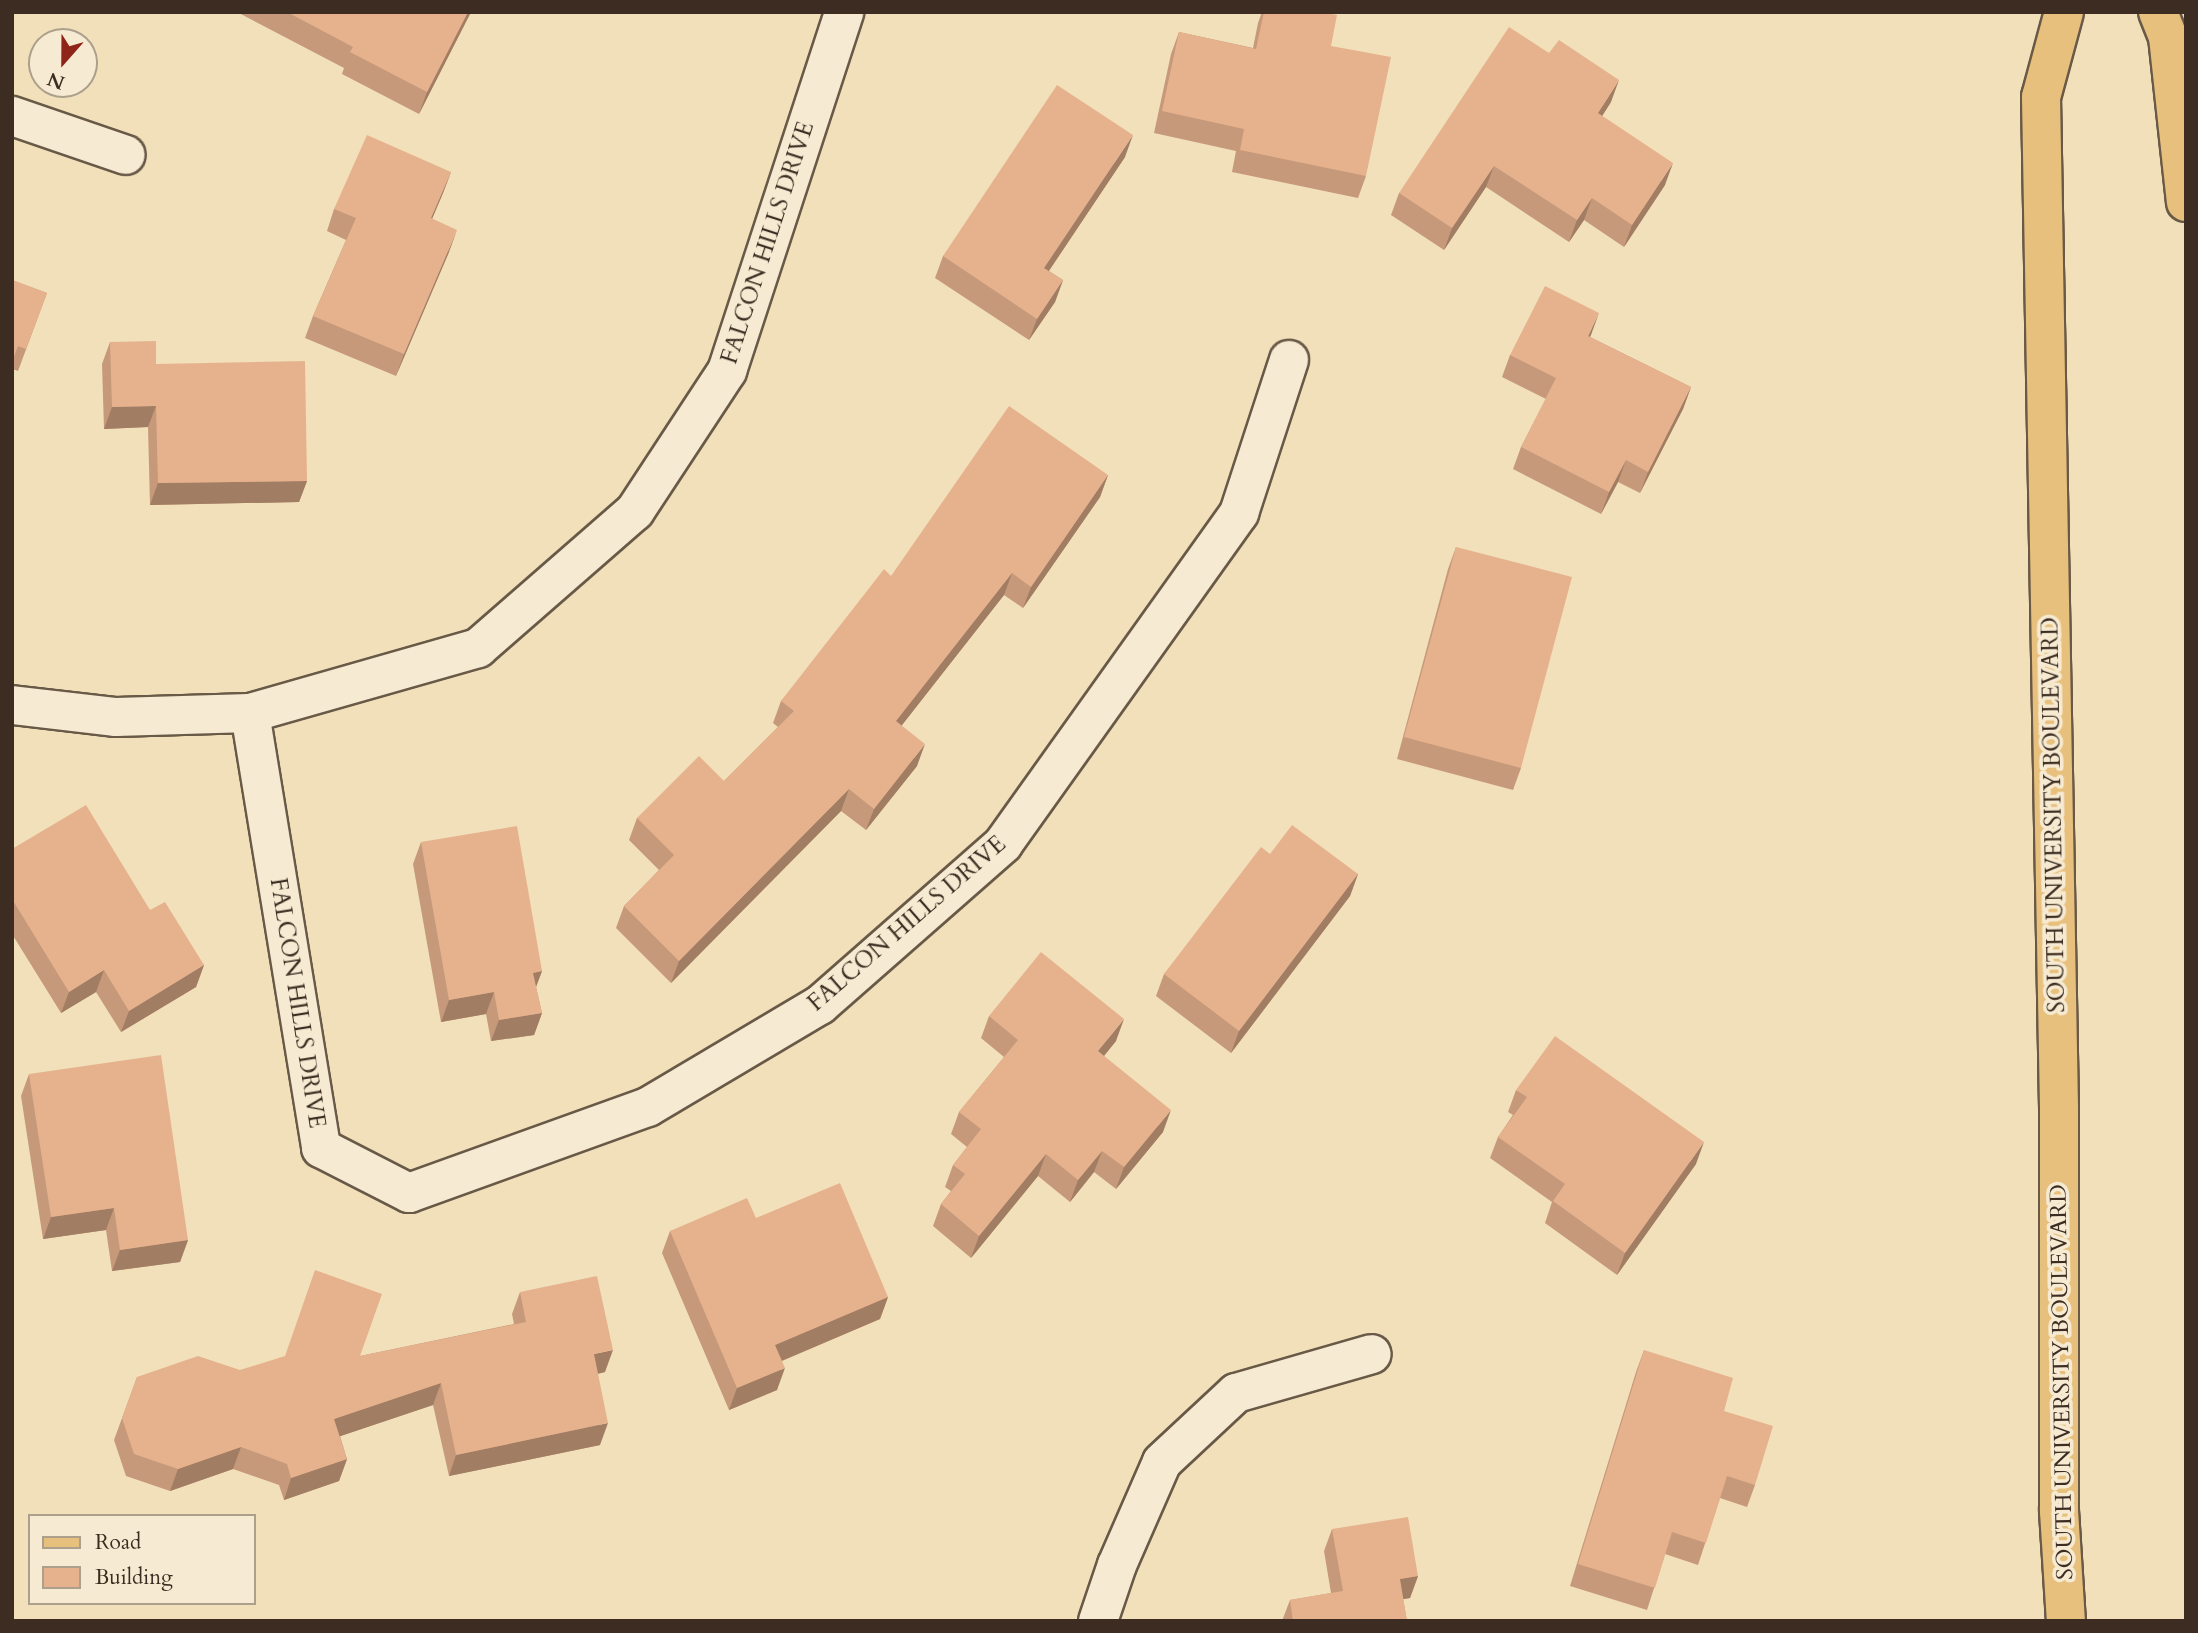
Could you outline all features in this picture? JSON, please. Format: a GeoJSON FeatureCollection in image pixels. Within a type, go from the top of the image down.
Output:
{"type":"FeatureCollection","features":[{"type":"Feature","properties":{"kind":"main road","name":"SOUTH UNIVERSITY BOULEVARD"},"geometry":{"type":"LineString","coordinates":[[2064,12],[2041,97],[2059,1124],[2059,1511],[2066,1621]]}},
{"type":"Feature","properties":{"kind":"main road"},"geometry":{"type":"LineString","coordinates":[[2158,12],[2168,37],[2186,202]]}},
{"type":"Feature","properties":{"kind":"street","name":"FALCON HILLS DRIVE"},"geometry":{"type":"LineString","coordinates":[[12,705],[116,717],[250,713],[478,648],[635,511],[727,371],[844,12]]}},
{"type":"Feature","properties":{"kind":"street"},"geometry":{"type":"LineString","coordinates":[[12,116],[126,155]]}},
{"type":"Feature","properties":{"kind":"street","name":"FALCON HILLS DRIVE"},"geometry":{"type":"LineString","coordinates":[[250,713],[320,1148],[409,1193],[648,1107],[820,1006],[1003,844],[1239,513],[1289,360]]}},
{"type":"Feature","properties":{"kind":"street"},"geometry":{"type":"LineString","coordinates":[[1098,1621],[1117,1565],[1162,1462],[1236,1393],[1372,1354]]}},
{"type":"Feature","properties":{"kind":"building"},"geometry":{"type":"Polygon","coordinates":[[[287,12],[468,12],[427,92],[350,52],[353,47],[287,12]]]}},
{"type":"Feature","properties":{"kind":"building"},"geometry":{"type":"Polygon","coordinates":[[[1264,12],[1322,12],[1337,15],[1331,46],[1391,57],[1366,176],[1240,150],[1244,129],[1162,111],[1179,32],[1256,49],[1264,12]]]}},
{"type":"Feature","properties":{"kind":"building"},"geometry":{"type":"Polygon","coordinates":[[[1509,27],[1549,53],[1559,40],[1619,80],[1598,113],[1673,163],[1632,225],[1592,198],[1577,220],[1494,166],[1452,228],[1399,193],[1509,27]]]}},
{"type":"Feature","properties":{"kind":"building"},"geometry":{"type":"Polygon","coordinates":[[[1057,85],[1133,135],[1044,268],[1063,280],[1037,319],[943,256],[1057,85]]]}},
{"type":"Feature","properties":{"kind":"building"},"geometry":{"type":"Polygon","coordinates":[[[367,135],[451,172],[431,218],[457,230],[404,354],[313,316],[356,218],[334,209],[367,135]]]}},
{"type":"Feature","properties":{"kind":"building"},"geometry":{"type":"Polygon","coordinates":[[[12,280],[47,293],[26,349],[18,346],[12,362],[12,280]]]}},
{"type":"Feature","properties":{"kind":"building"},"geometry":{"type":"Polygon","coordinates":[[[1545,286],[1599,313],[1588,336],[1691,387],[1648,472],[1626,460],[1609,492],[1521,447],[1556,378],[1510,355],[1545,286]]]}},
{"type":"Feature","properties":{"kind":"building"},"geometry":{"type":"Polygon","coordinates":[[[156,341],[156,364],[305,361],[307,481],[158,483],[156,406],[112,407],[110,342],[156,341]]]}},
{"type":"Feature","properties":{"kind":"building"},"geometry":{"type":"Polygon","coordinates":[[[1009,406],[1108,475],[1031,587],[1012,573],[896,721],[925,744],[874,809],[849,789],[679,961],[624,906],[674,855],[637,818],[699,756],[724,781],[794,711],[781,701],[884,569],[891,576],[1009,406]]]}},
{"type":"Feature","properties":{"kind":"building"},"geometry":{"type":"Polygon","coordinates":[[[1456,547],[1572,577],[1521,768],[1404,737],[1456,547]]]}},
{"type":"Feature","properties":{"kind":"building"},"geometry":{"type":"Polygon","coordinates":[[[86,805],[150,910],[165,902],[204,965],[129,1011],[104,970],[69,992],[12,899],[12,849],[86,805]]]}},
{"type":"Feature","properties":{"kind":"building"},"geometry":{"type":"Polygon","coordinates":[[[1292,825],[1358,874],[1239,1031],[1164,974],[1261,847],[1270,854],[1292,825]]]}},
{"type":"Feature","properties":{"kind":"building"},"geometry":{"type":"Polygon","coordinates":[[[517,826],[542,971],[533,973],[542,1013],[499,1020],[494,992],[449,1000],[421,842],[517,826]]]}},
{"type":"Feature","properties":{"kind":"building"},"geometry":{"type":"Polygon","coordinates":[[[1041,952],[1124,1019],[1098,1051],[1171,1110],[1124,1167],[1102,1151],[1078,1180],[1046,1154],[979,1236],[941,1204],[965,1174],[953,1165],[981,1129],[959,1112],[1018,1040],[989,1016],[1041,952]]]}},
{"type":"Feature","properties":{"kind":"building"},"geometry":{"type":"Polygon","coordinates":[[[1555,1036],[1704,1142],[1625,1253],[1553,1201],[1565,1184],[1498,1137],[1527,1097],[1516,1090],[1555,1036]]]}},
{"type":"Feature","properties":{"kind":"building"},"geometry":{"type":"Polygon","coordinates":[[[161,1055],[188,1240],[120,1250],[114,1208],[51,1217],[29,1074],[161,1055]]]}},
{"type":"Feature","properties":{"kind":"building"},"geometry":{"type":"Polygon","coordinates":[[[840,1183],[888,1297],[775,1345],[785,1368],[737,1388],[670,1231],[747,1198],[756,1218],[840,1183]]]}},
{"type":"Feature","properties":{"kind":"building"},"geometry":{"type":"Polygon","coordinates":[[[315,1270],[382,1294],[360,1356],[526,1322],[520,1292],[597,1276],[613,1350],[594,1354],[608,1423],[456,1455],[441,1383],[334,1419],[347,1459],[291,1478],[287,1464],[241,1447],[178,1469],[134,1454],[122,1418],[137,1377],[198,1356],[240,1370],[285,1356],[315,1270]]]}},
{"type":"Feature","properties":{"kind":"building"},"geometry":{"type":"Polygon","coordinates":[[[1644,1350],[1733,1378],[1724,1411],[1773,1426],[1755,1485],[1727,1476],[1706,1543],[1672,1532],[1655,1588],[1578,1564],[1644,1350]]]}},
{"type":"Feature","properties":{"kind":"building"},"geometry":{"type":"Polygon","coordinates":[[[1408,1517],[1418,1576],[1400,1579],[1407,1621],[1293,1621],[1290,1600],[1343,1591],[1332,1529],[1408,1517]]]}}]}
